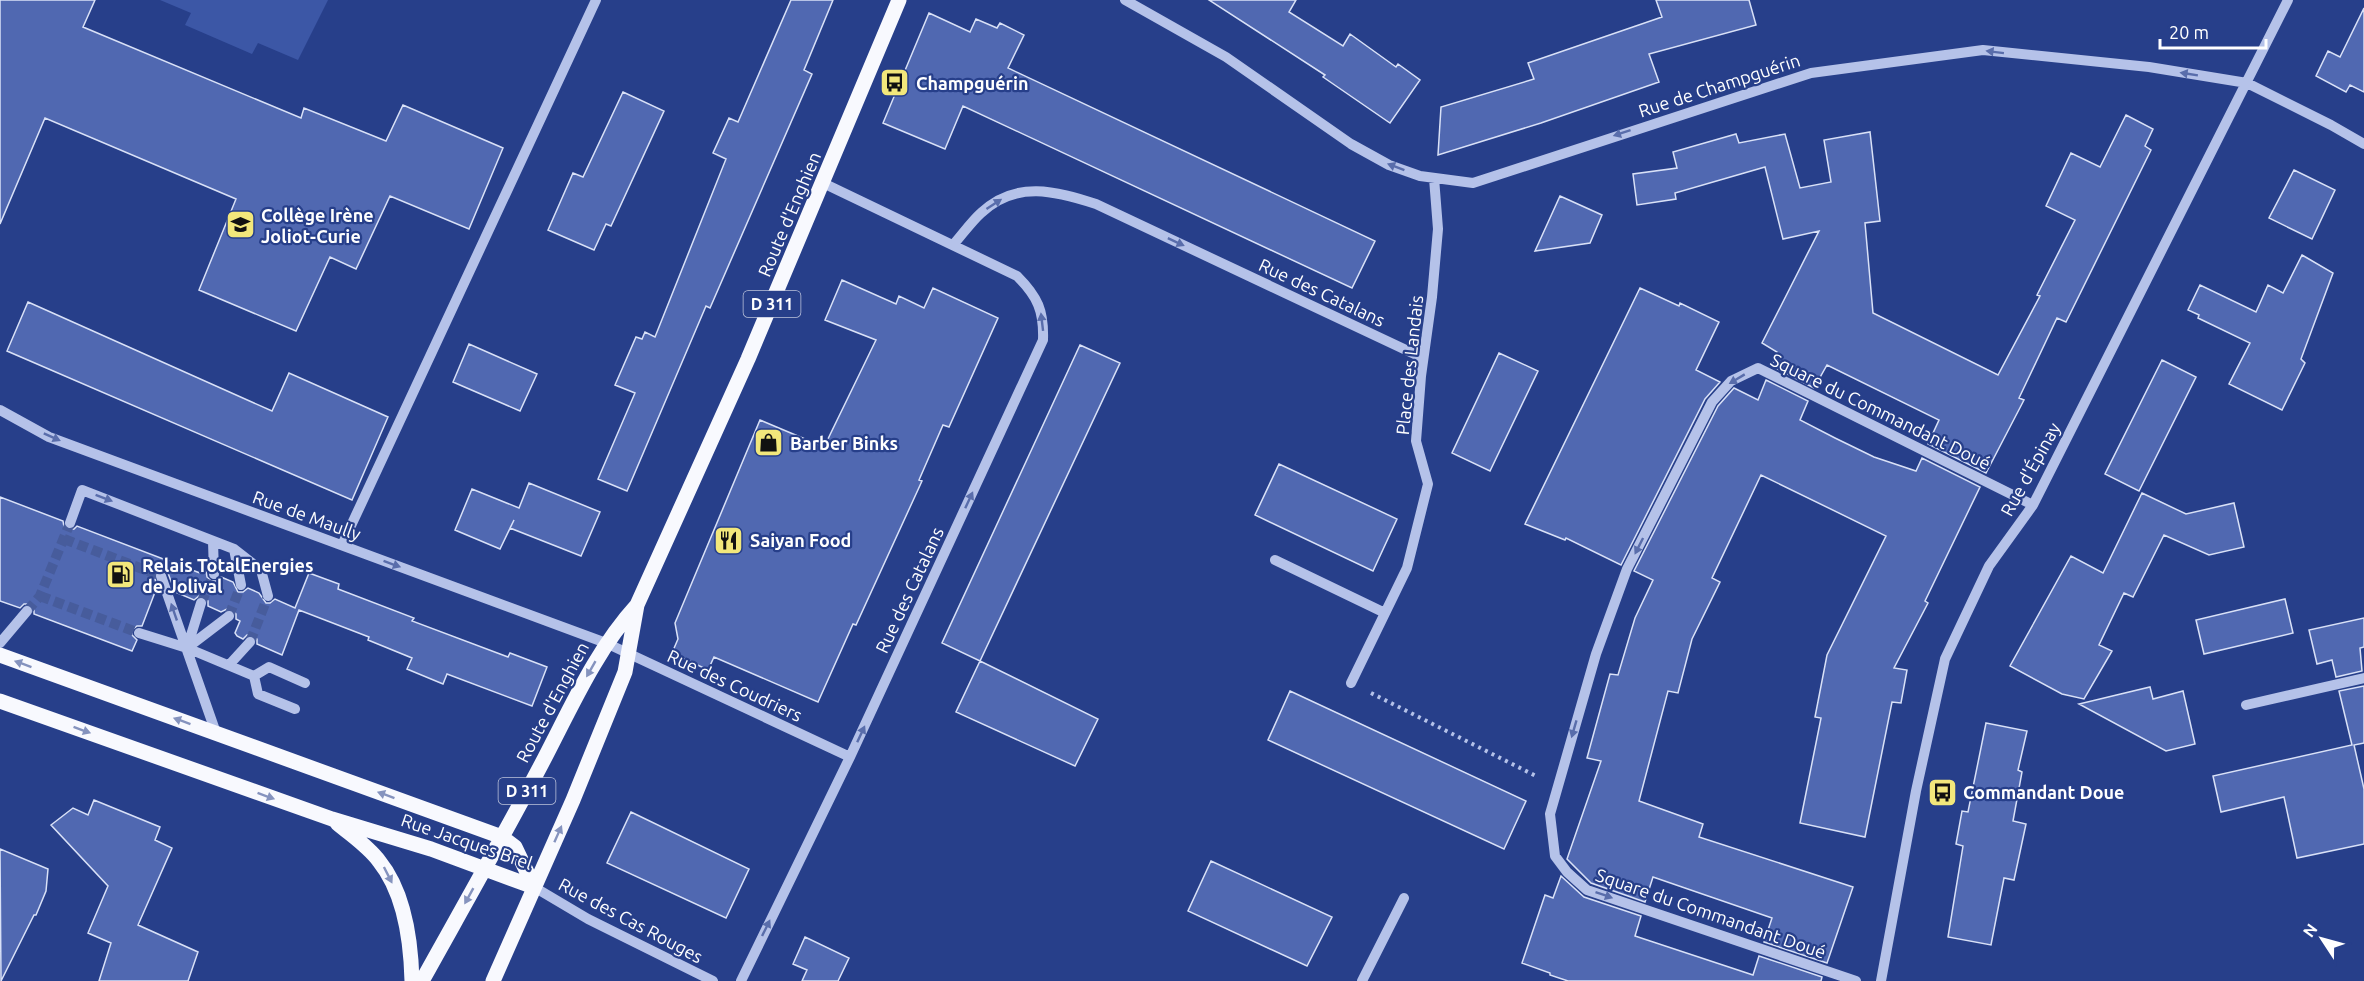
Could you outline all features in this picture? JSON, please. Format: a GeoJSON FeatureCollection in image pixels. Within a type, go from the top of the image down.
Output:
{"type":"FeatureCollection","features":[{"type":"Feature","properties":{"kind":"main road","name":"Route d'Enghien"},"geometry":{"type":"LineString","coordinates":[[493,981],[625,672],[638,605],[824,183],[899,0]]}},
{"type":"Feature","properties":{"kind":"main road","name":"Route d'Enghien"},"geometry":{"type":"LineString","coordinates":[[422,981],[606,643],[638,605]]}},
{"type":"Feature","properties":{"kind":"main road","name":"Rue Jacques Brel"},"geometry":{"type":"LineString","coordinates":[[0,655],[502,837],[515,847],[534,887]]}},
{"type":"Feature","properties":{"kind":"main road","name":"Rue Jacques Brel"},"geometry":{"type":"LineString","coordinates":[[0,701],[333,819],[485,867],[534,887]]}},
{"type":"Feature","properties":{"kind":"main road"},"geometry":{"type":"LineString","coordinates":[[333,819],[377,858],[399,897],[411,955],[412,981]]}},
{"type":"Feature","properties":{"kind":"street"},"geometry":{"type":"LineString","coordinates":[[342,545],[596,0]]}},
{"type":"Feature","properties":{"kind":"street","name":"Rue de Champguérin"},"geometry":{"type":"LineString","coordinates":[[1125,0],[1226,57],[1351,144],[1389,165],[1420,176],[1473,183],[1811,73],[1983,50],[2150,67],[2247,83],[2364,144]]}},
{"type":"Feature","properties":{"kind":"street","name":"Rue d'Épinay"},"geometry":{"type":"LineString","coordinates":[[1881,981],[1916,791],[1945,659],[1989,566],[2033,505],[2288,0]]}},
{"type":"Feature","properties":{"kind":"street","name":"Place des Landais"},"geometry":{"type":"LineString","coordinates":[[1351,683],[1407,568],[1428,484],[1416,441],[1438,229],[1434,178]]}},
{"type":"Feature","properties":{"kind":"street","name":"Rue des Catalans"},"geometry":{"type":"LineString","coordinates":[[741,981],[850,757],[1043,340],[1043,319],[1033,292],[1017,276],[824,183]]}},
{"type":"Feature","properties":{"kind":"street","name":"Rue des Catalans"},"geometry":{"type":"LineString","coordinates":[[954,245],[982,212],[1006,196],[1028,190],[1060,193],[1096,204],[1423,358]]}},
{"type":"Feature","properties":{"kind":"street","name":"Square du Commandant Doué"},"geometry":{"type":"LineString","coordinates":[[1856,981],[1587,890],[1567,873],[1555,856],[1550,814],[1596,654],[1627,569],[1712,402],[1731,381],[1758,368],[2033,505]]}},
{"type":"Feature","properties":{"kind":"street","name":"Rue de Maully"},"geometry":{"type":"LineString","coordinates":[[1,412],[49,437],[606,643]]}},
{"type":"Feature","properties":{"kind":"street"},"geometry":{"type":"LineString","coordinates":[[70,524],[82,490],[234,549],[261,570],[268,596]]}},
{"type":"Feature","properties":{"kind":"street"},"geometry":{"type":"LineString","coordinates":[[213,541],[214,574]]}},
{"type":"Feature","properties":{"kind":"street"},"geometry":{"type":"LineString","coordinates":[[234,549],[241,585]]}},
{"type":"Feature","properties":{"kind":"street"},"geometry":{"type":"LineString","coordinates":[[1275,560],[1385,613]]}},
{"type":"Feature","properties":{"kind":"street"},"geometry":{"type":"LineString","coordinates":[[161,576],[216,734]]}},
{"type":"Feature","properties":{"kind":"street"},"geometry":{"type":"LineString","coordinates":[[187,648],[201,603]]}},
{"type":"Feature","properties":{"kind":"street"},"geometry":{"type":"LineString","coordinates":[[0,643],[27,611]]}},
{"type":"Feature","properties":{"kind":"street"},"geometry":{"type":"LineString","coordinates":[[187,648],[229,616]]}},
{"type":"Feature","properties":{"kind":"street"},"geometry":{"type":"LineString","coordinates":[[139,633],[187,648],[254,676]]}},
{"type":"Feature","properties":{"kind":"street"},"geometry":{"type":"LineString","coordinates":[[229,665],[250,642]]}},
{"type":"Feature","properties":{"kind":"street","name":"Rue des Coudriers"},"geometry":{"type":"LineString","coordinates":[[606,643],[850,757]]}},
{"type":"Feature","properties":{"kind":"street"},"geometry":{"type":"LineString","coordinates":[[254,676],[269,668],[305,683]]}},
{"type":"Feature","properties":{"kind":"street"},"geometry":{"type":"LineString","coordinates":[[254,676],[258,694],[295,709]]}},
{"type":"Feature","properties":{"kind":"street"},"geometry":{"type":"LineString","coordinates":[[2246,705],[2364,678]]}},
{"type":"Feature","properties":{"kind":"street","name":"Rue des Cas Rouges"},"geometry":{"type":"LineString","coordinates":[[534,887],[588,919],[713,981]]}},
{"type":"Feature","properties":{"kind":"street"},"geometry":{"type":"LineString","coordinates":[[1362,981],[1404,898]]}},
{"type":"Feature","properties":{"kind":"path"},"geometry":{"type":"LineString","coordinates":[[1351,683],[1558,787]]}},
{"type":"Feature","properties":{"kind":"shaded area"},"geometry":{"type":"Polygon","coordinates":[[[160,0],[328,0],[298,60],[258,43],[252,54],[185,25],[191,13],[160,0]]]}},
{"type":"Feature","properties":{"kind":"building"},"geometry":{"type":"Polygon","coordinates":[[[0,0],[95,0],[83,27],[301,118],[304,108],[386,141],[403,105],[503,148],[469,229],[390,196],[356,269],[330,257],[296,331],[199,290],[236,199],[45,118],[0,224],[0,0]]]}},
{"type":"Feature","properties":{"kind":"building"},"geometry":{"type":"Polygon","coordinates":[[[791,0],[833,0],[804,70],[812,74],[710,308],[706,306],[627,491],[598,479],[635,393],[615,385],[636,337],[642,339],[645,332],[655,337],[726,159],[713,153],[729,118],[738,122],[791,0]]]}},
{"type":"Feature","properties":{"kind":"building"},"geometry":{"type":"Polygon","coordinates":[[[1209,0],[1296,0],[1289,12],[1343,46],[1350,34],[1396,67],[1398,64],[1420,80],[1390,123],[1323,77],[1325,75],[1209,0]]]}},
{"type":"Feature","properties":{"kind":"building"},"geometry":{"type":"Polygon","coordinates":[[[1656,0],[1749,0],[1756,25],[1649,54],[1659,82],[1541,123],[1438,155],[1441,107],[1534,79],[1528,63],[1662,17],[1656,0]]]}},
{"type":"Feature","properties":{"kind":"building"},"geometry":{"type":"Polygon","coordinates":[[[2364,8],[2364,92],[2350,85],[2346,92],[2316,76],[2328,51],[2340,57],[2364,8]]]}},
{"type":"Feature","properties":{"kind":"building"},"geometry":{"type":"Polygon","coordinates":[[[929,13],[970,32],[976,19],[997,28],[1000,23],[1024,35],[1008,68],[1375,241],[1352,288],[963,106],[945,149],[883,123],[929,13]]]}},
{"type":"Feature","properties":{"kind":"building"},"geometry":{"type":"Polygon","coordinates":[[[623,92],[664,111],[611,226],[606,224],[594,250],[548,230],[573,173],[583,177],[623,92]]]}},
{"type":"Feature","properties":{"kind":"building"},"geometry":{"type":"Polygon","coordinates":[[[2126,115],[2153,129],[2145,146],[2151,150],[2066,322],[2057,318],[2019,398],[2024,400],[1986,473],[1928,444],[1939,420],[1827,365],[1814,388],[1772,366],[1777,352],[1762,343],[1819,231],[1783,239],[1765,167],[1675,193],[1676,199],[1637,205],[1633,174],[1677,168],[1673,152],[1736,134],[1739,143],[1785,134],[1800,188],[1831,182],[1824,140],[1870,132],[1880,221],[1865,223],[1873,313],[1998,375],[2040,296],[2037,295],[2075,220],[2046,206],[2071,153],[2100,167],[2126,115]]]}},
{"type":"Feature","properties":{"kind":"building"},"geometry":{"type":"Polygon","coordinates":[[[2294,170],[2335,190],[2312,239],[2269,218],[2294,170]]]}},
{"type":"Feature","properties":{"kind":"building"},"geometry":{"type":"Polygon","coordinates":[[[1560,196],[1602,215],[1590,243],[1535,251],[1560,196]]]}},
{"type":"Feature","properties":{"kind":"building"},"geometry":{"type":"Polygon","coordinates":[[[2302,255],[2333,273],[2301,359],[2305,363],[2282,410],[2229,384],[2250,343],[2198,318],[2199,315],[2188,310],[2200,285],[2256,312],[2268,285],[2283,293],[2302,255]]]}},
{"type":"Feature","properties":{"kind":"building"},"geometry":{"type":"Polygon","coordinates":[[[842,280],[896,304],[899,296],[924,308],[933,288],[998,318],[949,427],[943,425],[919,480],[922,481],[818,702],[714,657],[708,670],[672,653],[678,639],[675,623],[760,420],[824,447],[876,340],[825,320],[842,280]]]}},
{"type":"Feature","properties":{"kind":"building"},"geometry":{"type":"Polygon","coordinates":[[[1640,288],[1679,306],[1680,303],[1719,322],[1696,370],[1720,382],[1705,399],[1621,565],[1566,538],[1565,540],[1525,524],[1640,288]]]}},
{"type":"Feature","properties":{"kind":"building"},"geometry":{"type":"Polygon","coordinates":[[[28,302],[272,411],[289,373],[388,417],[352,500],[7,351],[28,302]]]}},
{"type":"Feature","properties":{"kind":"building"},"geometry":{"type":"Polygon","coordinates":[[[469,344],[537,374],[520,411],[453,382],[469,344]]]}},
{"type":"Feature","properties":{"kind":"building"},"geometry":{"type":"Polygon","coordinates":[[[1080,345],[1120,363],[980,661],[942,643],[1080,345]]]}},
{"type":"Feature","properties":{"kind":"building"},"geometry":{"type":"Polygon","coordinates":[[[1499,353],[1538,371],[1490,471],[1452,453],[1499,353]]]}},
{"type":"Feature","properties":{"kind":"building"},"geometry":{"type":"Polygon","coordinates":[[[2162,360],[2196,377],[2139,491],[2105,474],[2162,360]]]}},
{"type":"Feature","properties":{"kind":"building"},"geometry":{"type":"Polygon","coordinates":[[[1766,380],[1808,401],[1800,420],[1835,438],[1874,457],[1916,471],[1922,458],[1980,487],[1925,601],[1928,603],[1894,668],[1907,670],[1901,703],[1892,702],[1865,837],[1800,823],[1821,718],[1815,717],[1827,655],[1886,536],[1761,475],[1712,578],[1720,582],[1692,639],[1678,693],[1668,691],[1639,801],[1703,824],[1699,837],[1853,887],[1827,963],[1764,942],[1772,918],[1653,877],[1645,902],[1591,883],[1567,859],[1601,761],[1587,758],[1610,674],[1618,675],[1635,618],[1653,580],[1634,571],[1718,406],[1734,388],[1758,400],[1766,380]]]}},
{"type":"Feature","properties":{"kind":"building"},"geometry":{"type":"Polygon","coordinates":[[[1279,464],[1397,519],[1373,571],[1255,515],[1279,464]]]}},
{"type":"Feature","properties":{"kind":"building"},"geometry":{"type":"Polygon","coordinates":[[[529,483],[600,512],[581,556],[510,528],[500,549],[455,530],[472,489],[519,508],[529,483]]]}},
{"type":"Feature","properties":{"kind":"building"},"geometry":{"type":"Polygon","coordinates":[[[2142,493],[2186,514],[2234,503],[2244,547],[2209,555],[2164,535],[2133,597],[2124,593],[2099,645],[2112,651],[2084,699],[2062,694],[2010,666],[2071,556],[2103,573],[2142,493]]]}},
{"type":"Feature","properties":{"kind":"building"},"geometry":{"type":"Polygon","coordinates":[[[0,497],[63,521],[64,527],[68,530],[77,526],[200,573],[202,569],[206,571],[211,581],[217,581],[221,577],[233,582],[238,592],[243,592],[248,588],[259,593],[266,603],[275,599],[295,608],[309,573],[339,584],[338,589],[414,618],[412,621],[508,657],[510,653],[547,667],[532,706],[447,674],[443,684],[407,669],[412,658],[368,640],[369,637],[299,610],[282,655],[257,644],[257,639],[252,635],[247,635],[243,639],[237,636],[235,633],[240,621],[236,619],[236,614],[232,609],[221,612],[208,606],[208,601],[204,596],[199,596],[194,600],[175,592],[168,573],[162,569],[154,574],[157,587],[142,626],[137,626],[132,630],[132,635],[137,640],[132,651],[34,614],[34,608],[29,604],[24,604],[20,608],[0,601],[0,497]]]}},
{"type":"Feature","properties":{"kind":"building"},"geometry":{"type":"Polygon","coordinates":[[[2285,599],[2293,633],[2204,654],[2196,620],[2285,599]]]}},
{"type":"Feature","properties":{"kind":"building"},"geometry":{"type":"Polygon","coordinates":[[[2364,618],[2364,647],[2360,648],[2362,671],[2336,677],[2332,660],[2317,664],[2309,630],[2364,618]]]}},
{"type":"Feature","properties":{"kind":"building"},"geometry":{"type":"Polygon","coordinates":[[[980,661],[1098,719],[1075,766],[956,712],[980,661]]]}},
{"type":"Feature","properties":{"kind":"building"},"geometry":{"type":"Polygon","coordinates":[[[2364,686],[2364,743],[2354,745],[2364,789],[2364,844],[2297,858],[2284,797],[2221,812],[2213,776],[2352,745],[2339,691],[2364,686]]]}},
{"type":"Feature","properties":{"kind":"building"},"geometry":{"type":"Polygon","coordinates":[[[2150,687],[2153,699],[2183,691],[2195,744],[2166,751],[2079,704],[2150,687]]]}},
{"type":"Feature","properties":{"kind":"building"},"geometry":{"type":"Polygon","coordinates":[[[1290,691],[1526,801],[1504,849],[1268,740],[1290,691]]]}},
{"type":"Feature","properties":{"kind":"building"},"geometry":{"type":"Polygon","coordinates":[[[1986,723],[2027,731],[2018,770],[2022,772],[2013,821],[2026,824],[2014,880],[2004,878],[1991,945],[1948,937],[1963,846],[1956,844],[1962,811],[1968,812],[1986,723]]]}},
{"type":"Feature","properties":{"kind":"building"},"geometry":{"type":"Polygon","coordinates":[[[94,800],[160,827],[155,840],[172,848],[138,925],[198,952],[188,981],[99,981],[111,943],[88,933],[108,886],[51,825],[73,808],[88,815],[94,800]]]}},
{"type":"Feature","properties":{"kind":"building"},"geometry":{"type":"Polygon","coordinates":[[[631,812],[749,869],[726,918],[607,863],[631,812]]]}},
{"type":"Feature","properties":{"kind":"building"},"geometry":{"type":"Polygon","coordinates":[[[0,849],[48,869],[46,891],[36,915],[1,981],[0,849]]]}},
{"type":"Feature","properties":{"kind":"building"},"geometry":{"type":"Polygon","coordinates":[[[1211,861],[1332,917],[1307,966],[1188,911],[1211,861]]]}},
{"type":"Feature","properties":{"kind":"building"},"geometry":{"type":"Polygon","coordinates":[[[1561,876],[1584,897],[1641,916],[1635,936],[1753,975],[1759,956],[1822,977],[1821,981],[1568,981],[1550,975],[1550,973],[1522,963],[1545,895],[1553,898],[1561,876]]]}},
{"type":"Feature","properties":{"kind":"building"},"geometry":{"type":"Polygon","coordinates":[[[805,937],[849,958],[838,981],[802,981],[807,970],[793,964],[805,937]]]}},
{"type":"Feature","properties":{"kind":"tunnel"},"geometry":{"type":"LineString","coordinates":[[27,611],[40,596],[70,523]]}},
{"type":"Feature","properties":{"kind":"tunnel"},"geometry":{"type":"LineString","coordinates":[[64,539],[161,576]]}},
{"type":"Feature","properties":{"kind":"tunnel"},"geometry":{"type":"LineString","coordinates":[[201,603],[214,574]]}},
{"type":"Feature","properties":{"kind":"tunnel"},"geometry":{"type":"LineString","coordinates":[[229,616],[241,585]]}},
{"type":"Feature","properties":{"kind":"tunnel"},"geometry":{"type":"LineString","coordinates":[[40,596],[139,633]]}},
{"type":"Feature","properties":{"kind":"tunnel"},"geometry":{"type":"LineString","coordinates":[[250,642],[268,596]]}},
{"type":"Feature","properties":{"kind":"place","name":"Champguérin"},"geometry":{"type":"Point","coordinates":[895,83]}},
{"type":"Feature","properties":{"kind":"place","name":"Collège Irène Joliot-Curie"},"geometry":{"type":"Point","coordinates":[240,225]}},
{"type":"Feature","properties":{"kind":"place","name":"Barber Binks"},"geometry":{"type":"Point","coordinates":[769,443]}},
{"type":"Feature","properties":{"kind":"place","name":"Saiyan Food"},"geometry":{"type":"Point","coordinates":[729,540]}},
{"type":"Feature","properties":{"kind":"place","name":"Relais TotalEnergies de Jolival"},"geometry":{"type":"Point","coordinates":[121,575]}},
{"type":"Feature","properties":{"kind":"place","name":"Commandant Doue"},"geometry":{"type":"Point","coordinates":[1942,792]}}]}
